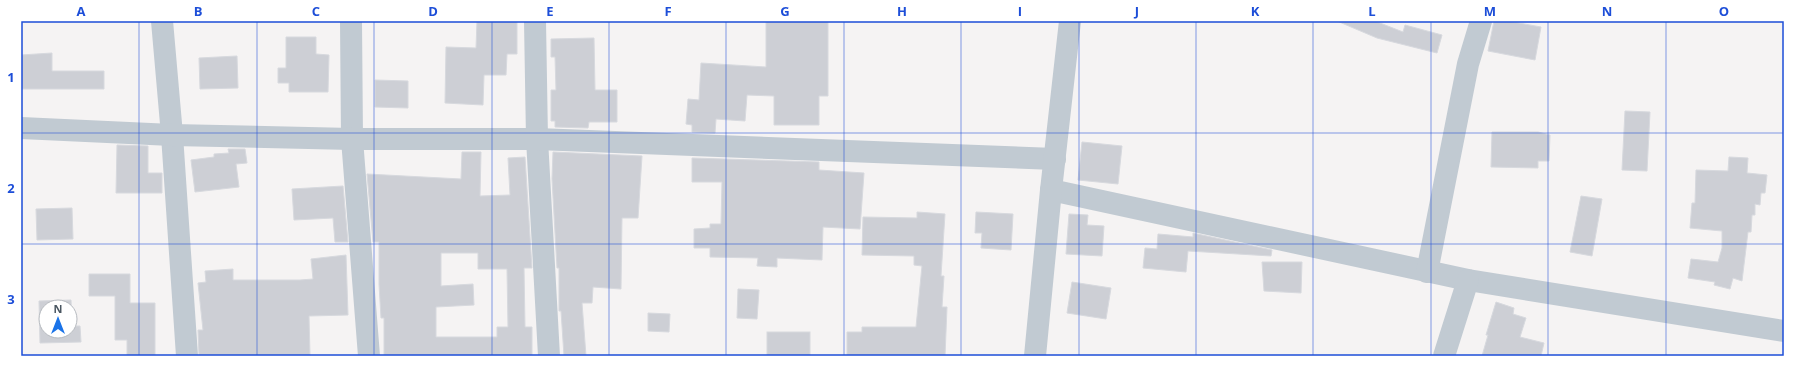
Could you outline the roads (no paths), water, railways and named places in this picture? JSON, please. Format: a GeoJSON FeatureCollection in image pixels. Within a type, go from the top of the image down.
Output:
{"type":"FeatureCollection","features":[{"type":"Feature","properties":{"kind":"street"},"geometry":{"type":"LineString","coordinates":[[162,21],[172,135],[187,356]]}},
{"type":"Feature","properties":{"kind":"street"},"geometry":{"type":"LineString","coordinates":[[351,21],[352,139],[369,356]]}},
{"type":"Feature","properties":{"kind":"street"},"geometry":{"type":"LineString","coordinates":[[535,21],[537,139],[549,356]]}},
{"type":"Feature","properties":{"kind":"street"},"geometry":{"type":"LineString","coordinates":[[1035,356],[1051,190],[1070,21]]}},
{"type":"Feature","properties":{"kind":"street"},"geometry":{"type":"LineString","coordinates":[[1428,272],[1468,64],[1481,21]]}},
{"type":"Feature","properties":{"kind":"street"},"geometry":{"type":"LineString","coordinates":[[21,128],[172,135],[352,139],[537,139],[1055,159]]}},
{"type":"Feature","properties":{"kind":"street"},"geometry":{"type":"LineString","coordinates":[[1051,190],[1468,280],[1784,331]]}},
{"type":"Feature","properties":{"kind":"street"},"geometry":{"type":"LineString","coordinates":[[1444,356],[1468,280]]}}]}
